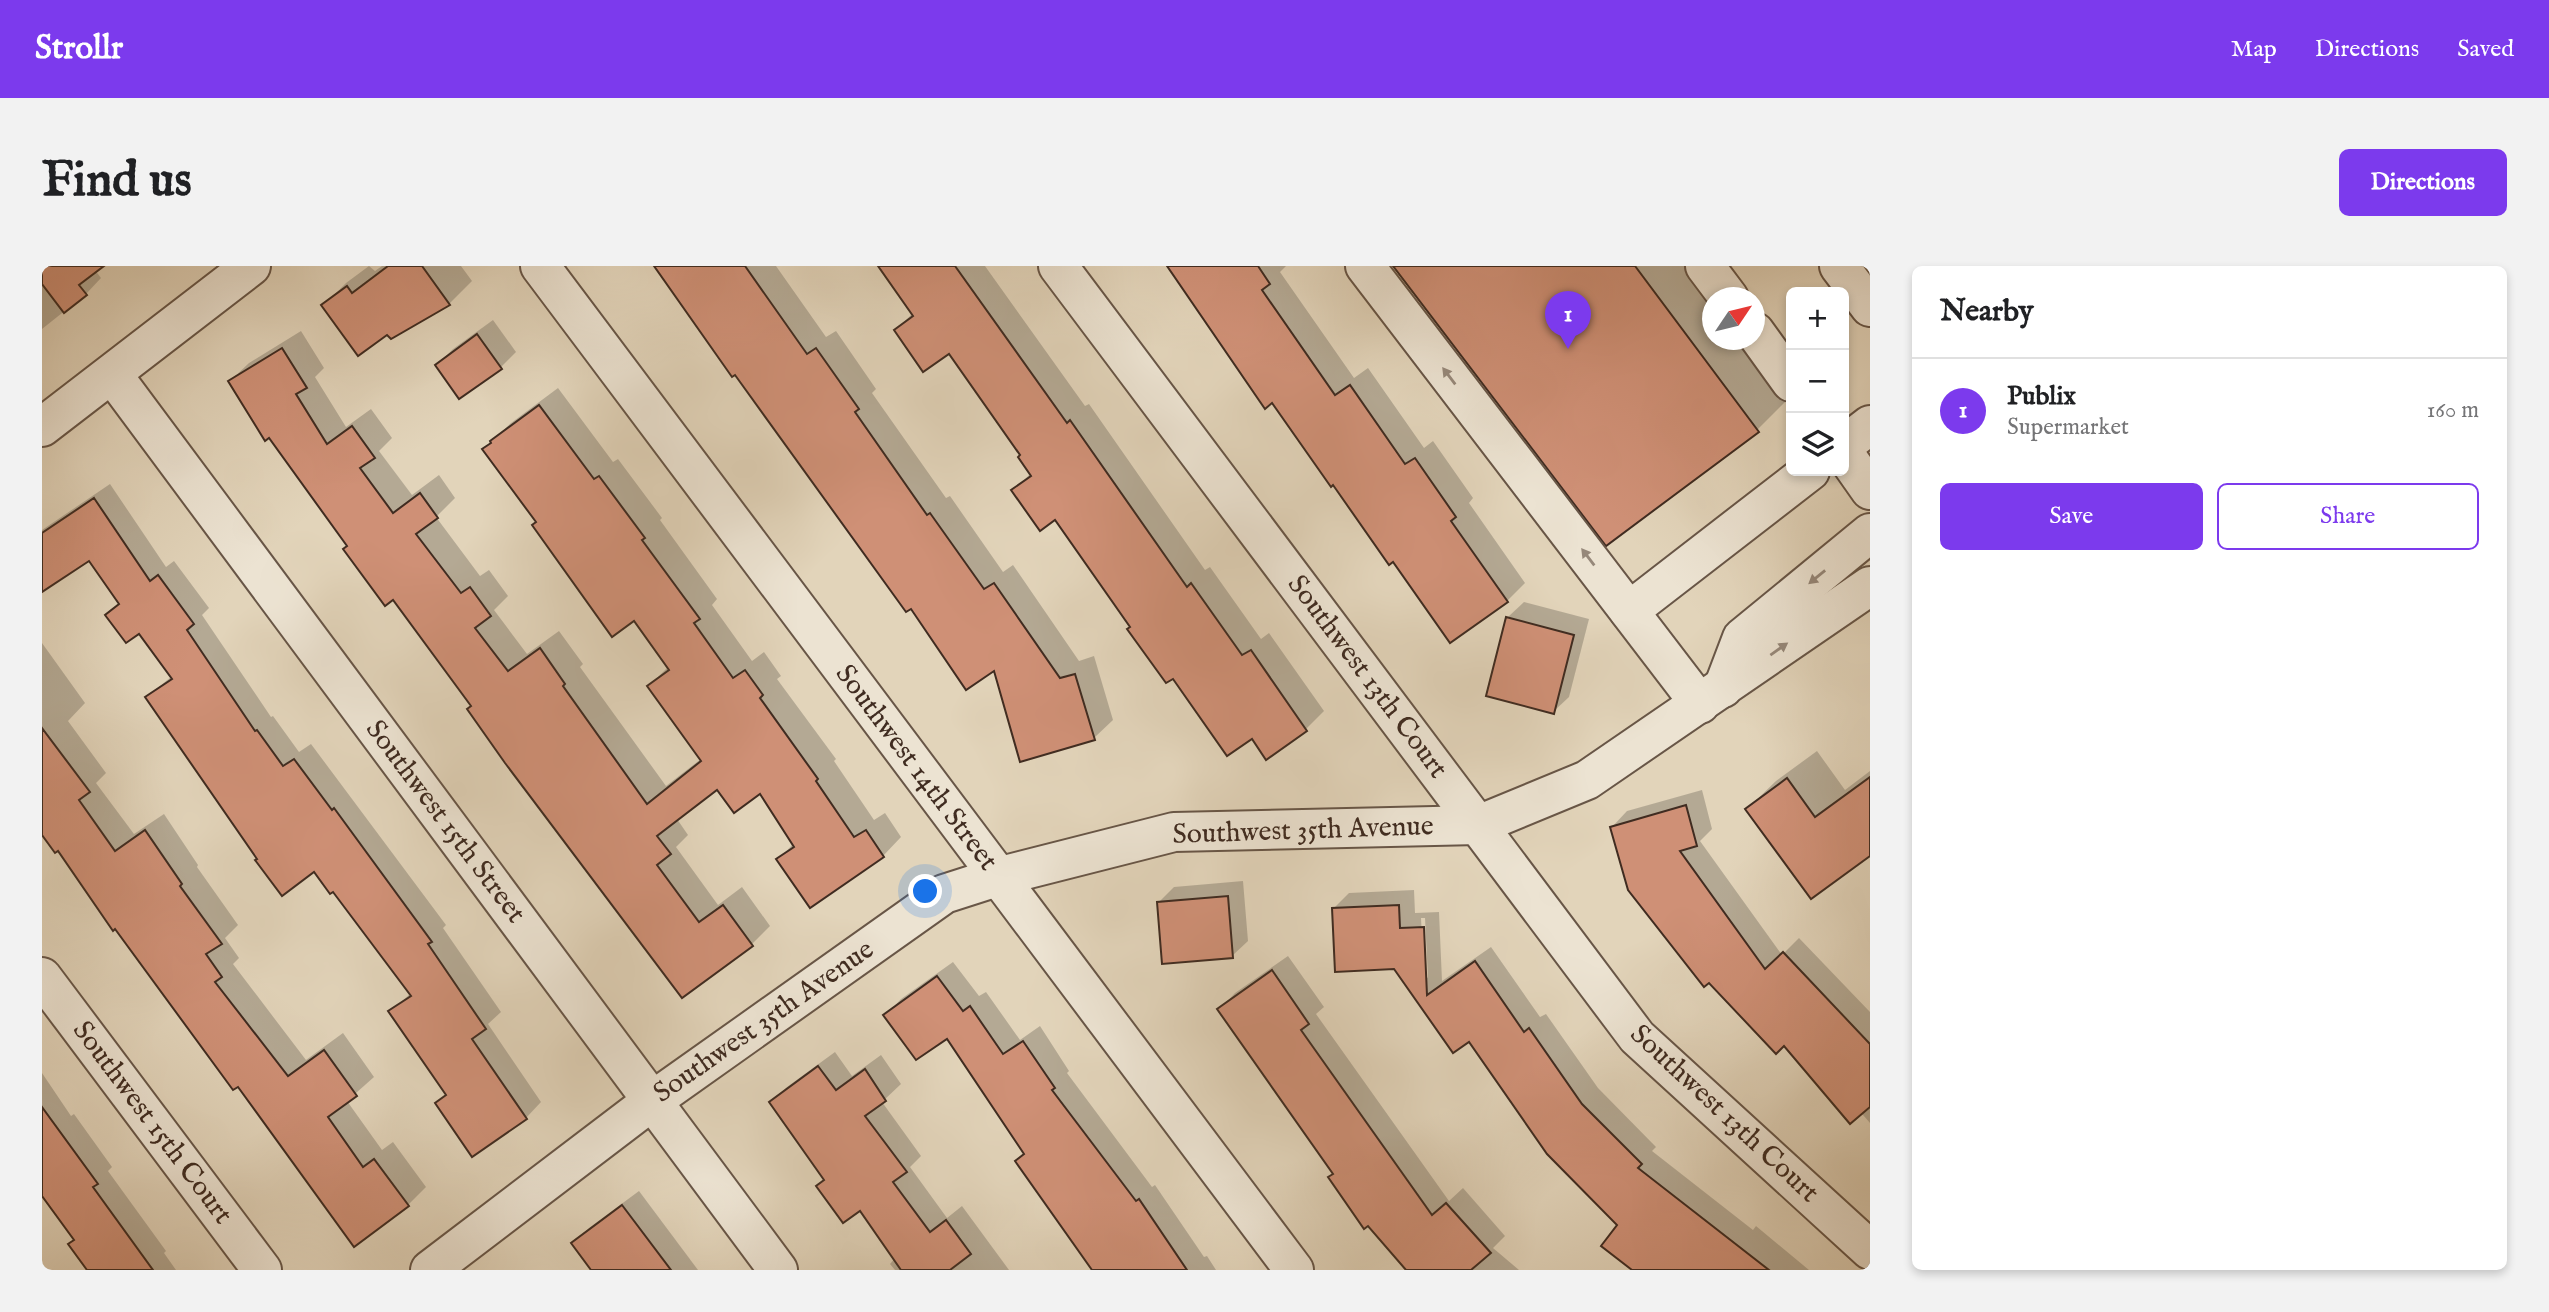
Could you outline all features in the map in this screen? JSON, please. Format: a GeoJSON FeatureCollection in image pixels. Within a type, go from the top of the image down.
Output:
{"type":"FeatureCollection","features":[{"type":"Feature","properties":{"kind":"street"},"geometry":{"type":"LineString","coordinates":[[42,427],[251,266]]}},
{"type":"Feature","properties":{"kind":"street","name":"Southwest 14th Street"},"geometry":{"type":"LineString","coordinates":[[540,266],[1294,1270]]}},
{"type":"Feature","properties":{"kind":"street","name":"Southwest 13th Court"},"geometry":{"type":"LineString","coordinates":[[1058,266],[1637,1037],[1870,1250]]}},
{"type":"Feature","properties":{"kind":"street"},"geometry":{"type":"LineString","coordinates":[[1365,266],[1629,611],[1712,696],[1742,638],[1870,533]]}},
{"type":"Feature","properties":{"kind":"street"},"geometry":{"type":"LineString","coordinates":[[1705,266],[1721,287]]}},
{"type":"Feature","properties":{"kind":"street"},"geometry":{"type":"LineString","coordinates":[[1839,266],[1870,307]]}},
{"type":"Feature","properties":{"kind":"street"},"geometry":{"type":"LineString","coordinates":[[1765,346],[1786,375]]}},
{"type":"Feature","properties":{"kind":"street","name":"Southwest 15th Street"},"geometry":{"type":"LineString","coordinates":[[112,374],[778,1270]]}},
{"type":"Feature","properties":{"kind":"street"},"geometry":{"type":"LineString","coordinates":[[1849,441],[1870,425]]}},
{"type":"Feature","properties":{"kind":"street"},"geometry":{"type":"LineString","coordinates":[[1849,460],[1870,490]]}},
{"type":"Feature","properties":{"kind":"street"},"geometry":{"type":"LineString","coordinates":[[1629,611],[1804,476]]}},
{"type":"Feature","properties":{"kind":"street","name":"Southwest 35th Avenue"},"geometry":{"type":"LineString","coordinates":[[430,1270],[652,1101],[944,894],[997,877],[1174,832],[1478,825],[1587,779],[1870,586]]}},
{"type":"Feature","properties":{"kind":"street","name":"Southwest 15th Court"},"geometry":{"type":"LineString","coordinates":[[42,977],[262,1270]]}},
{"type":"Feature","properties":{"kind":"building"},"geometry":{"type":"Polygon","coordinates":[[[42,266],[104,266],[79,285],[87,295],[64,313],[42,284],[42,266]]]}},
{"type":"Feature","properties":{"kind":"building"},"geometry":{"type":"Polygon","coordinates":[[[388,266],[422,266],[450,305],[391,339],[387,335],[358,356],[321,305],[347,286],[352,293],[388,266]]]}},
{"type":"Feature","properties":{"kind":"building"},"geometry":{"type":"Polygon","coordinates":[[[654,266],[745,266],[807,354],[816,348],[859,409],[855,412],[927,515],[930,513],[984,589],[994,583],[1060,678],[1075,674],[1095,740],[1020,762],[994,671],[966,690],[911,609],[906,612],[735,375],[732,377],[654,266]]]}},
{"type":"Feature","properties":{"kind":"building"},"geometry":{"type":"Polygon","coordinates":[[[878,266],[955,266],[1067,423],[1070,420],[1187,587],[1191,583],[1242,655],[1251,650],[1307,731],[1266,760],[1252,739],[1227,756],[1173,679],[1166,683],[1055,520],[1040,531],[1011,490],[1031,476],[1018,457],[1020,455],[949,354],[923,372],[894,330],[913,316],[878,266]]]}},
{"type":"Feature","properties":{"kind":"building"},"geometry":{"type":"Polygon","coordinates":[[[1167,266],[1258,266],[1270,284],[1262,290],[1335,395],[1350,385],[1405,464],[1415,458],[1456,517],[1451,521],[1508,602],[1450,643],[1393,562],[1389,565],[1333,485],[1331,487],[1272,403],[1265,409],[1167,266]]]}},
{"type":"Feature","properties":{"kind":"building"},"geometry":{"type":"Polygon","coordinates":[[[1393,266],[1635,266],[1759,432],[1606,546],[1393,266]]]}},
{"type":"Feature","properties":{"kind":"building"},"geometry":{"type":"Polygon","coordinates":[[[477,334],[502,369],[459,399],[435,365],[477,334]]]}},
{"type":"Feature","properties":{"kind":"building"},"geometry":{"type":"Polygon","coordinates":[[[282,348],[307,388],[296,394],[327,444],[352,426],[375,458],[360,468],[393,513],[420,493],[438,518],[416,534],[461,593],[470,587],[491,616],[475,628],[508,671],[540,648],[565,684],[563,686],[647,804],[701,761],[647,686],[669,670],[634,621],[612,637],[532,525],[536,522],[482,449],[539,405],[594,479],[599,476],[645,538],[642,540],[700,619],[694,623],[733,678],[745,670],[763,695],[760,698],[818,779],[816,781],[854,837],[866,830],[884,857],[810,908],[776,859],[794,847],[760,794],[734,813],[717,790],[657,836],[671,854],[657,865],[699,922],[723,905],[753,946],[682,998],[505,763],[467,709],[471,706],[393,600],[385,606],[343,549],[347,546],[269,438],[265,441],[228,381],[282,348]]]}},
{"type":"Feature","properties":{"kind":"building"},"geometry":{"type":"Polygon","coordinates":[[[94,498],[150,581],[158,575],[194,624],[187,630],[255,731],[257,730],[283,766],[294,759],[332,810],[334,808],[432,942],[428,944],[486,1029],[472,1039],[527,1119],[472,1157],[435,1103],[446,1095],[388,1011],[411,996],[333,892],[330,894],[314,872],[282,896],[255,860],[257,859],[145,697],[172,679],[139,634],[126,643],[105,615],[119,604],[89,561],[42,592],[42,533],[94,498]]]}},
{"type":"Feature","properties":{"kind":"building"},"geometry":{"type":"Polygon","coordinates":[[[1506,617],[1574,635],[1554,714],[1486,696],[1506,617]]]}},
{"type":"Feature","properties":{"kind":"building"},"geometry":{"type":"Polygon","coordinates":[[[42,728],[90,792],[79,800],[115,851],[145,830],[182,884],[180,886],[222,944],[206,954],[222,977],[215,982],[288,1076],[324,1050],[357,1096],[328,1117],[363,1167],[374,1159],[409,1206],[354,1247],[238,1087],[233,1090],[115,929],[113,931],[58,851],[55,853],[42,835],[42,728]]]}},
{"type":"Feature","properties":{"kind":"building"},"geometry":{"type":"Polygon","coordinates":[[[1870,777],[1870,856],[1811,899],[1745,809],[1787,778],[1815,817],[1870,777]]]}},
{"type":"Feature","properties":{"kind":"building"},"geometry":{"type":"Polygon","coordinates":[[[1686,805],[1697,846],[1680,851],[1765,969],[1783,952],[1870,1044],[1870,1107],[1850,1124],[1784,1046],[1776,1054],[1709,983],[1704,987],[1628,890],[1610,827],[1686,805]]]}},
{"type":"Feature","properties":{"kind":"building"},"geometry":{"type":"Polygon","coordinates":[[[1228,896],[1233,958],[1162,964],[1157,902],[1228,896]]]}},
{"type":"Feature","properties":{"kind":"building"},"geometry":{"type":"Polygon","coordinates":[[[1399,905],[1400,928],[1424,927],[1427,995],[1475,961],[1524,1032],[1529,1028],[1582,1104],[1642,1164],[1638,1168],[1769,1270],[1632,1270],[1601,1246],[1617,1225],[1547,1154],[1469,1042],[1453,1053],[1394,969],[1335,972],[1332,908],[1399,905]]]}},
{"type":"Feature","properties":{"kind":"building"},"geometry":{"type":"Polygon","coordinates":[[[1272,970],[1309,1024],[1301,1030],[1432,1215],[1446,1203],[1491,1253],[1471,1270],[1406,1270],[1368,1226],[1364,1229],[1328,1177],[1333,1174],[1217,1009],[1272,970]]]}},
{"type":"Feature","properties":{"kind":"building"},"geometry":{"type":"Polygon","coordinates":[[[937,976],[963,1011],[970,1006],[1003,1054],[1023,1041],[1055,1088],[1052,1090],[1136,1201],[1139,1199],[1187,1270],[1092,1270],[1015,1161],[1024,1154],[947,1039],[916,1060],[883,1015],[937,976]]]}},
{"type":"Feature","properties":{"kind":"building"},"geometry":{"type":"Polygon","coordinates":[[[818,1066],[836,1090],[865,1069],[886,1101],[865,1116],[907,1172],[893,1182],[930,1232],[946,1220],[971,1254],[950,1270],[901,1270],[860,1211],[843,1223],[816,1186],[824,1180],[769,1102],[818,1066]]]}},
{"type":"Feature","properties":{"kind":"building"},"geometry":{"type":"Polygon","coordinates":[[[42,1107],[98,1184],[93,1187],[153,1270],[87,1270],[68,1244],[74,1240],[42,1196],[42,1107]]]}},
{"type":"Feature","properties":{"kind":"building"},"geometry":{"type":"Polygon","coordinates":[[[622,1205],[671,1270],[591,1270],[571,1243],[622,1205]]]}},
{"type":"Feature","properties":{"kind":"place","name":"Publix"},"geometry":{"type":"Point","coordinates":[1568,349]}}]}
